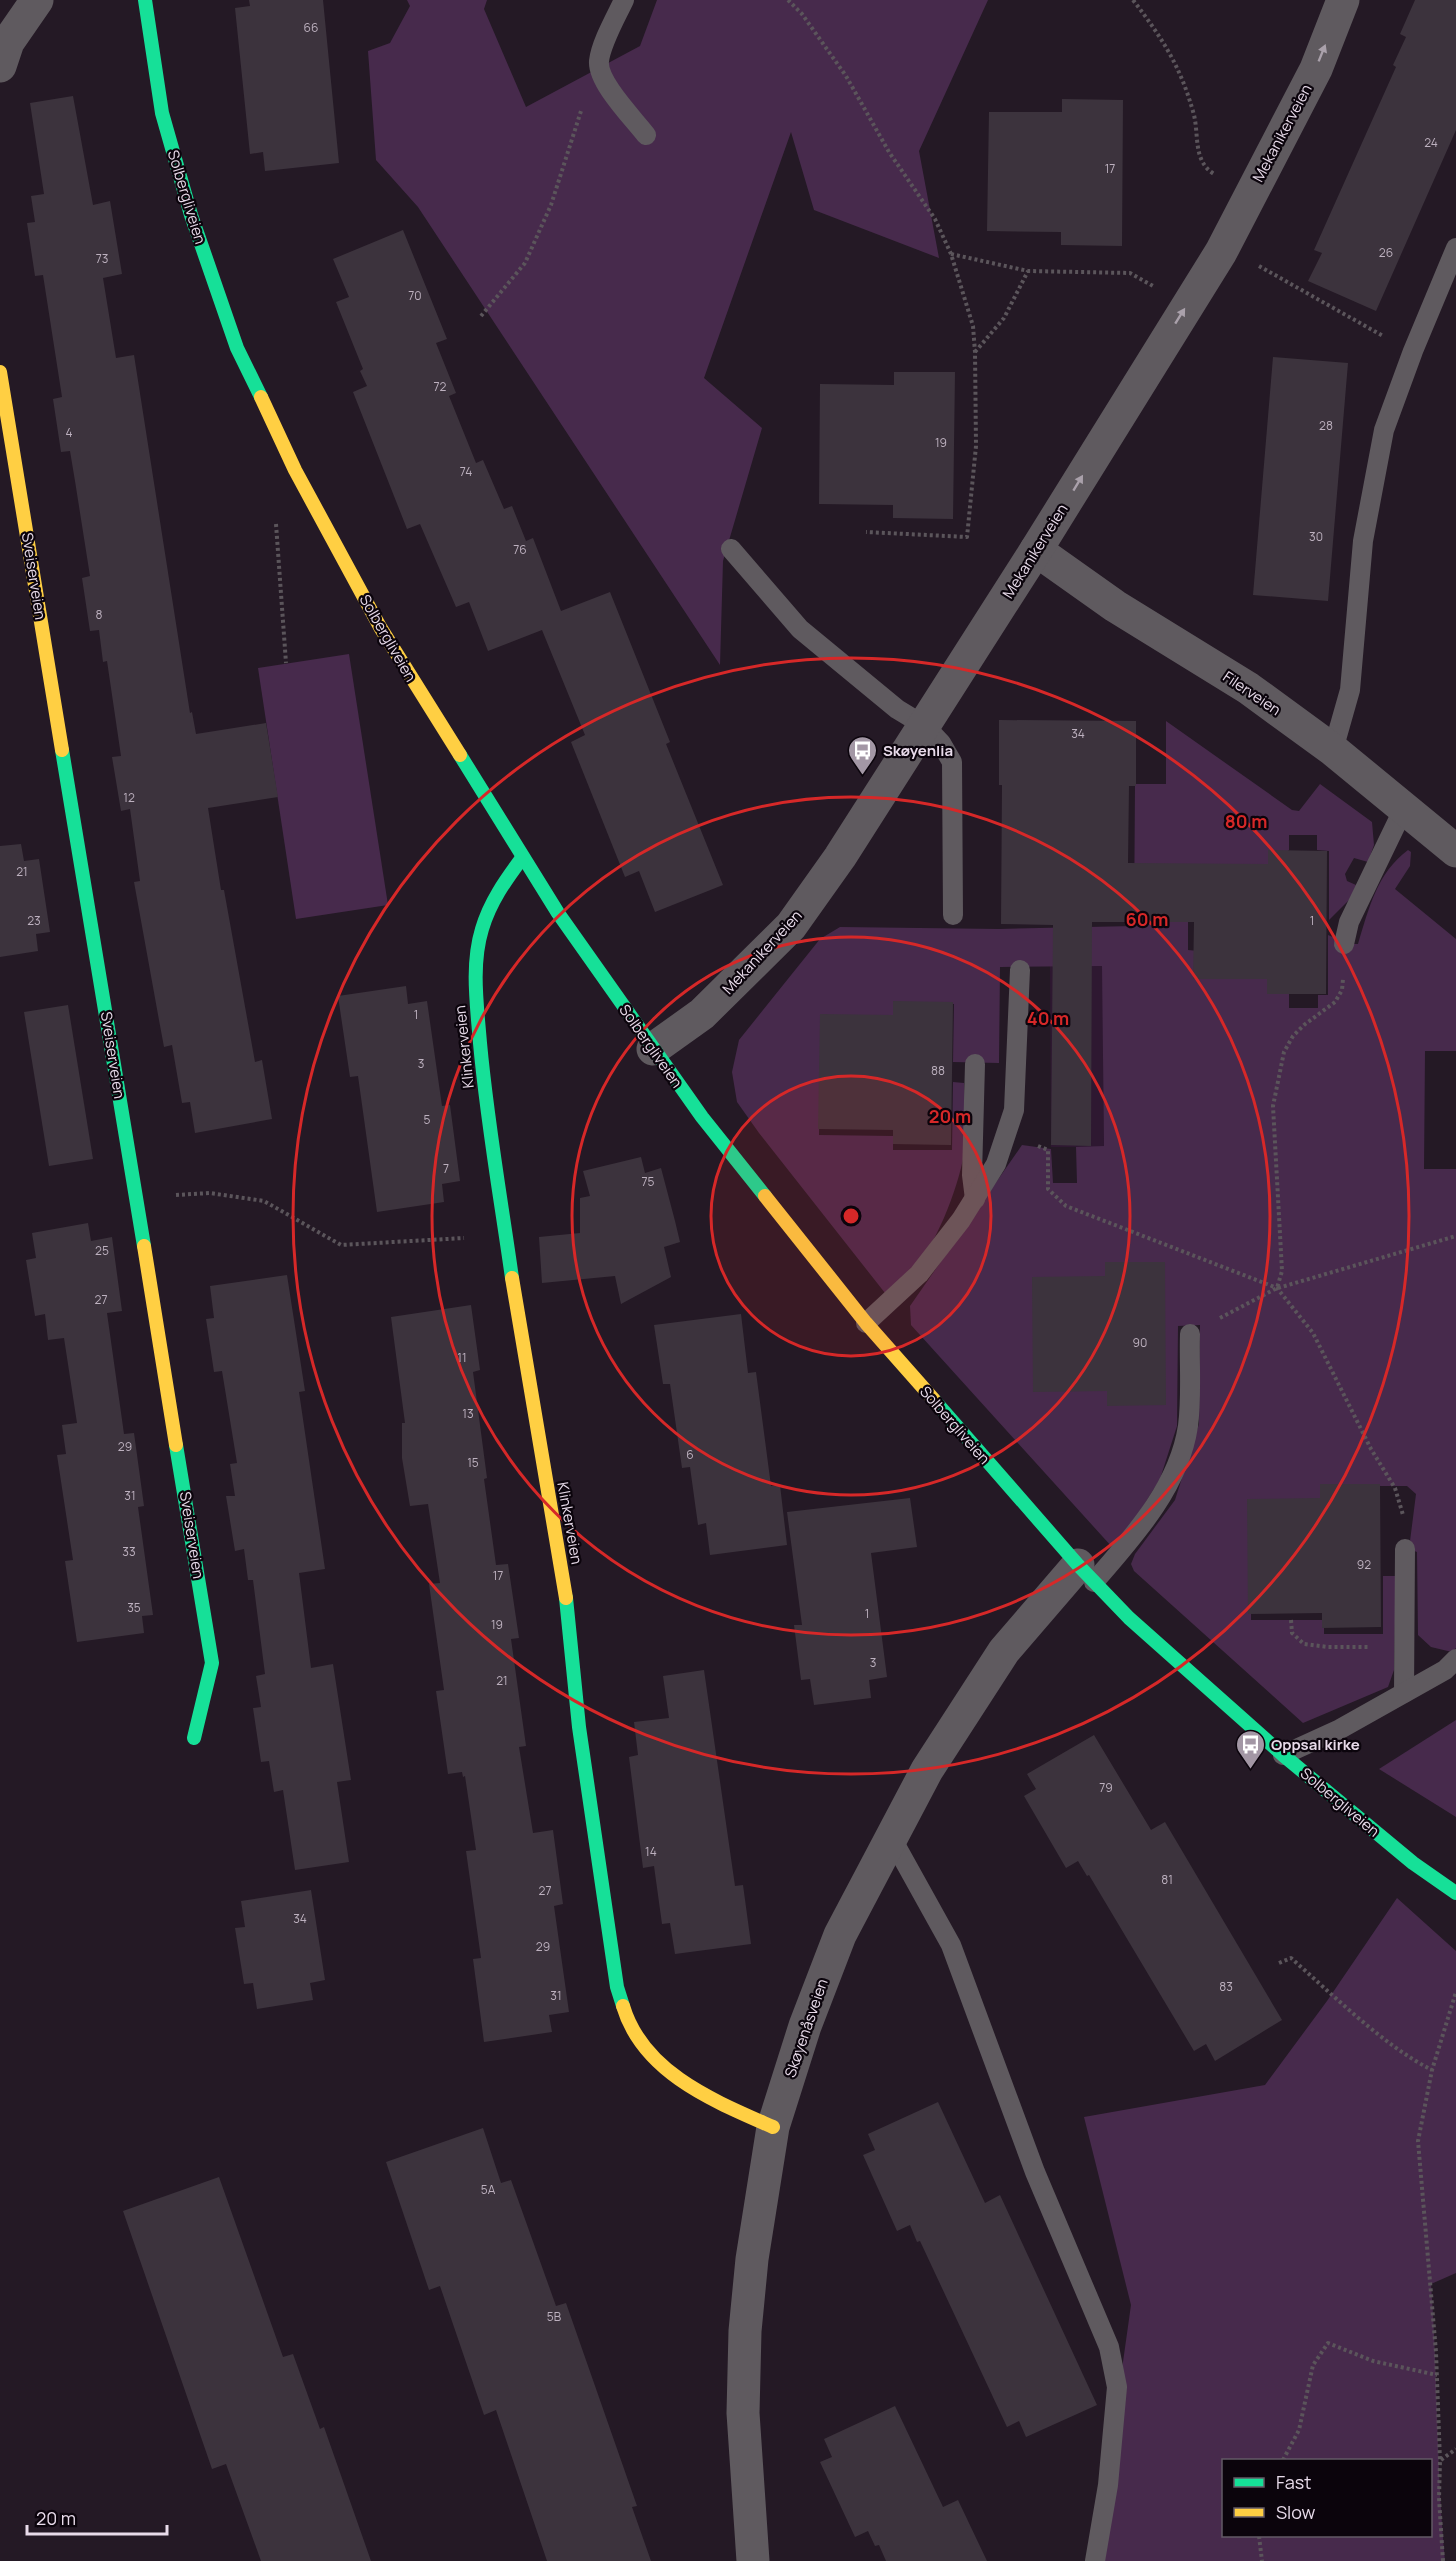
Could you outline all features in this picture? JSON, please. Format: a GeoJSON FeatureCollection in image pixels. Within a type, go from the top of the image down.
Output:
{"type":"FeatureCollection","features":[{"type":"Feature","properties":{"kind":"street"},"geometry":{"type":"LineString","coordinates":[[0,66],[8,42],[37,0]]}},
{"type":"Feature","properties":{"kind":"street","name":"Solbergliveien"},"geometry":{"type":"LineString","coordinates":[[145,0],[162,113],[190,215],[237,348],[295,470],[380,627],[522,858],[653,1049],[702,1117],[866,1323],[1086,1574],[1129,1617],[1283,1755],[1413,1863],[1456,1893]]}},
{"type":"Feature","properties":{"kind":"street","name":"Mekanikerveien"},"geometry":{"type":"LineString","coordinates":[[653,1049],[702,1014],[791,926],[840,857],[1036,550],[1221,252],[1316,69],[1343,0]]}},
{"type":"Feature","properties":{"kind":"street","name":"Sveiserveien"},"geometry":{"type":"LineString","coordinates":[[0,372],[212,1663],[194,1738]]}},
{"type":"Feature","properties":{"kind":"street","name":"Filerveien"},"geometry":{"type":"LineString","coordinates":[[1036,550],[1115,606],[1248,688],[1332,750],[1456,850]]}},
{"type":"Feature","properties":{"kind":"street","name":"Klinkerveien"},"geometry":{"type":"LineString","coordinates":[[522,858],[495,896],[482,929],[477,953],[476,997],[483,1073],[515,1304],[565,1590],[579,1727],[617,1988],[625,2014],[640,2044],[677,2078],[707,2098],[773,2127]]}},
{"type":"Feature","properties":{"kind":"street","name":"Skøyenåsveien"},"geometry":{"type":"LineString","coordinates":[[753,2561],[743,2413],[745,2331],[752,2259],[773,2127],[805,2026],[840,1935],[927,1770],[1004,1651],[1086,1574]]}},
{"type":"Feature","properties":{"kind":"lane"},"geometry":{"type":"LineString","coordinates":[[624,0],[600,55],[600,73],[646,135]]}},
{"type":"Feature","properties":{"kind":"lane"},"geometry":{"type":"LineString","coordinates":[[1332,750],[1350,690],[1363,541],[1384,430],[1413,351],[1456,248]]}},
{"type":"Feature","properties":{"kind":"lane"},"geometry":{"type":"LineString","coordinates":[[731,549],[800,629],[897,709],[925,726],[941,743],[952,762],[953,915]]}},
{"type":"Feature","properties":{"kind":"lane"},"geometry":{"type":"LineString","coordinates":[[1344,944],[1349,922],[1404,808]]}},
{"type":"Feature","properties":{"kind":"lane"},"geometry":{"type":"LineString","coordinates":[[866,1323],[919,1274],[975,1199],[996,1164],[1014,1110],[1020,970]]}},
{"type":"Feature","properties":{"kind":"lane"},"geometry":{"type":"LineString","coordinates":[[975,1064],[972,1175],[975,1199]]}},
{"type":"Feature","properties":{"kind":"lane"},"geometry":{"type":"LineString","coordinates":[[1086,1574],[1139,1528],[1160,1498],[1176,1466],[1188,1426],[1190,1334]]}},
{"type":"Feature","properties":{"kind":"lane"},"geometry":{"type":"LineString","coordinates":[[1404,1693],[1405,1549]]}},
{"type":"Feature","properties":{"kind":"lane"},"geometry":{"type":"LineString","coordinates":[[1283,1755],[1340,1729],[1445,1670],[1456,1659]]}},
{"type":"Feature","properties":{"kind":"lane"},"geometry":{"type":"LineString","coordinates":[[891,1838],[951,1945],[1035,2172],[1109,2347],[1117,2387],[1108,2485],[1095,2561]]}},
{"type":"Feature","properties":{"kind":"path"},"geometry":{"type":"LineString","coordinates":[[788,0],[802,14],[846,76],[889,152],[935,219],[951,254],[973,326],[976,446],[968,537],[866,532]]}},
{"type":"Feature","properties":{"kind":"path"},"geometry":{"type":"LineString","coordinates":[[1133,0],[1170,50],[1184,81],[1195,118],[1197,148],[1204,168],[1249,196]]}},
{"type":"Feature","properties":{"kind":"path"},"geometry":{"type":"LineString","coordinates":[[481,316],[525,263],[551,205],[590,86],[600,73]]}},
{"type":"Feature","properties":{"kind":"path"},"geometry":{"type":"LineString","coordinates":[[951,254],[1028,271],[1130,273],[1187,305]]}},
{"type":"Feature","properties":{"kind":"path"},"geometry":{"type":"LineString","coordinates":[[975,352],[1004,318],[1028,271]]}},
{"type":"Feature","properties":{"kind":"path"},"geometry":{"type":"LineString","coordinates":[[1272,274],[1413,351]]}},
{"type":"Feature","properties":{"kind":"path"},"geometry":{"type":"LineString","coordinates":[[276,520],[286,663]]}},
{"type":"Feature","properties":{"kind":"path"},"geometry":{"type":"LineString","coordinates":[[1277,1288],[1282,1271],[1273,1106],[1284,1052],[1293,1036],[1335,1002],[1341,990],[1344,944]]}},
{"type":"Feature","properties":{"kind":"path"},"geometry":{"type":"LineString","coordinates":[[1007,1135],[1048,1150],[1048,1189],[1066,1206],[1277,1288],[1313,1333],[1371,1449],[1395,1488],[1402,1509],[1405,1549]]}},
{"type":"Feature","properties":{"kind":"path"},"geometry":{"type":"LineString","coordinates":[[136,1196],[210,1193],[264,1201],[341,1245],[468,1238]]}},
{"type":"Feature","properties":{"kind":"path"},"geometry":{"type":"LineString","coordinates":[[1190,1334],[1277,1288],[1456,1236]]}},
{"type":"Feature","properties":{"kind":"path"},"geometry":{"type":"LineString","coordinates":[[1291,1620],[1292,1633],[1304,1644],[1328,1647],[1404,1646]]}},
{"type":"Feature","properties":{"kind":"path"},"geometry":{"type":"LineString","coordinates":[[1280,1963],[1291,1958],[1406,2054],[1432,2070]]}},
{"type":"Feature","properties":{"kind":"path"},"geometry":{"type":"LineString","coordinates":[[1443,2561],[1439,2498],[1437,2374],[1418,2141],[1432,2070],[1456,1992]]}},
{"type":"Feature","properties":{"kind":"path"},"geometry":{"type":"LineString","coordinates":[[1284,2459],[1299,2430],[1313,2365],[1328,2343],[1373,2361],[1437,2374]]}},
{"type":"Feature","properties":{"kind":"path"},"geometry":{"type":"LineString","coordinates":[[1440,2461],[1456,2449]]}},
{"type":"Feature","properties":{"kind":"path"},"geometry":{"type":"LineString","coordinates":[[1259,2537],[1262,2561]]}},
{"type":"Feature","properties":{"kind":"shaded area"},"geometry":{"type":"Polygon","coordinates":[[[407,0],[487,0],[484,9],[526,107],[640,46],[657,0],[988,0],[919,151],[939,258],[814,210],[791,132],[704,378],[762,428],[723,561],[720,665],[418,207],[376,160],[368,51],[390,43],[410,6],[407,0]]]}},
{"type":"Feature","properties":{"kind":"shaded area"},"geometry":{"type":"Polygon","coordinates":[[[349,654],[388,905],[296,919],[258,668],[349,654]]]}},
{"type":"Feature","properties":{"kind":"shaded area"},"geometry":{"type":"Polygon","coordinates":[[[1166,721],[1292,810],[1299,811],[1320,784],[1372,822],[1374,845],[1368,862],[1354,858],[1345,874],[1347,881],[1356,885],[1350,899],[1329,920],[1329,851],[1317,850],[1317,835],[1289,835],[1289,850],[1271,866],[1188,894],[1188,950],[1198,951],[1198,979],[1270,979],[1289,993],[1289,1008],[1318,1008],[1318,995],[1328,995],[1328,935],[1349,944],[1358,944],[1370,905],[1381,880],[1397,859],[1408,850],[1411,852],[1410,866],[1395,889],[1456,939],[1456,1051],[1425,1051],[1424,1169],[1456,1169],[1456,1648],[1452,1652],[1431,1647],[1418,1635],[1417,1552],[1409,1549],[1416,1494],[1407,1486],[1322,1486],[1322,1499],[1251,1500],[1251,1620],[1324,1620],[1324,1634],[1383,1634],[1383,1576],[1396,1576],[1394,1670],[1388,1687],[1303,1723],[1134,1571],[1131,1564],[1135,1554],[1175,1500],[1199,1424],[1200,1325],[1178,1326],[1177,1426],[1160,1479],[1137,1516],[1112,1547],[911,1325],[910,1306],[1022,1145],[1051,1149],[1053,1183],[1077,1183],[1076,1147],[1104,1146],[1102,966],[1000,967],[999,1063],[953,1062],[954,1004],[893,1003],[893,1018],[821,1018],[819,1135],[893,1136],[893,1150],[952,1150],[953,1082],[964,1083],[965,1148],[962,1166],[948,1208],[939,1230],[914,1269],[900,1284],[885,1293],[737,1102],[732,1072],[739,1040],[820,939],[840,927],[999,929],[1134,926],[1135,784],[1166,784],[1166,721]]]}},
{"type":"Feature","properties":{"kind":"shaded area"},"geometry":{"type":"Polygon","coordinates":[[[1050,966],[1103,966],[1104,1147],[1051,1147],[1050,966]]]}},
{"type":"Feature","properties":{"kind":"shaded area"},"geometry":{"type":"Polygon","coordinates":[[[1456,1720],[1456,1817],[1379,1769],[1456,1720]]]}},
{"type":"Feature","properties":{"kind":"shaded area"},"geometry":{"type":"Polygon","coordinates":[[[1397,1898],[1456,1951],[1456,2273],[1431,2284],[1445,2561],[1095,2561],[1131,2305],[1084,2117],[1265,2085],[1327,2001],[1397,1898]]]}},
{"type":"Feature","properties":{"kind":"building"},"geometry":{"type":"Polygon","coordinates":[[[249,0],[323,0],[339,163],[265,171],[263,152],[250,154],[235,8],[250,6],[249,0]]]}},
{"type":"Feature","properties":{"kind":"building"},"geometry":{"type":"Polygon","coordinates":[[[1415,0],[1456,0],[1456,130],[1376,311],[1308,281],[1322,253],[1314,250],[1396,67],[1393,65],[1406,37],[1400,34],[1415,0]]]}},
{"type":"Feature","properties":{"kind":"building"},"geometry":{"type":"Polygon","coordinates":[[[73,96],[93,205],[110,201],[122,274],[103,278],[116,358],[134,355],[190,713],[192,712],[196,734],[266,723],[278,797],[208,808],[221,890],[224,890],[255,1062],[262,1060],[272,1119],[195,1133],[190,1102],[182,1103],[172,1045],[164,1047],[159,1020],[134,882],[140,881],[130,809],[121,811],[112,757],[121,756],[107,661],[103,662],[99,630],[90,631],[82,578],[90,576],[70,451],[61,452],[53,399],[62,397],[43,275],[35,276],[27,223],[35,222],[31,196],[44,194],[30,103],[73,96]]]}},
{"type":"Feature","properties":{"kind":"building"},"geometry":{"type":"Polygon","coordinates":[[[1062,99],[1123,100],[1122,246],[1061,245],[1061,232],[987,231],[989,112],[1062,112],[1062,99]]]}},
{"type":"Feature","properties":{"kind":"building"},"geometry":{"type":"Polygon","coordinates":[[[403,230],[447,339],[436,343],[456,393],[449,396],[476,463],[483,460],[504,509],[512,506],[526,541],[533,538],[561,611],[610,592],[670,742],[666,744],[723,885],[655,912],[639,871],[625,877],[571,742],[585,735],[542,630],[488,651],[469,602],[456,607],[420,524],[407,529],[353,392],[367,386],[360,371],[363,369],[336,302],[349,297],[333,259],[403,230]]]}},
{"type":"Feature","properties":{"kind":"building"},"geometry":{"type":"Polygon","coordinates":[[[1273,357],[1348,363],[1328,601],[1253,595],[1273,357]]]}},
{"type":"Feature","properties":{"kind":"building"},"geometry":{"type":"Polygon","coordinates":[[[894,372],[955,372],[953,519],[893,518],[893,505],[819,504],[820,384],[894,385],[894,372]]]}},
{"type":"Feature","properties":{"kind":"building"},"geometry":{"type":"Polygon","coordinates":[[[999,720],[1136,721],[1136,786],[1129,786],[1128,863],[1268,864],[1268,850],[1327,851],[1326,994],[1267,994],[1267,979],[1193,979],[1194,922],[1092,922],[1091,1146],[1051,1145],[1053,925],[1001,924],[1002,785],[999,785],[999,720]]]}},
{"type":"Feature","properties":{"kind":"building"},"geometry":{"type":"Polygon","coordinates":[[[21,844],[24,861],[39,859],[50,932],[36,934],[38,951],[0,957],[0,846],[21,844]]]}},
{"type":"Feature","properties":{"kind":"building"},"geometry":{"type":"Polygon","coordinates":[[[406,986],[408,1004],[427,1001],[442,1106],[450,1105],[460,1181],[442,1184],[444,1202],[377,1212],[358,1076],[350,1077],[338,996],[406,986]]]}},
{"type":"Feature","properties":{"kind":"building"},"geometry":{"type":"Polygon","coordinates":[[[893,1001],[953,1002],[951,1145],[893,1144],[893,1130],[818,1129],[820,1014],[893,1015],[893,1001]]]}},
{"type":"Feature","properties":{"kind":"building"},"geometry":{"type":"Polygon","coordinates":[[[68,1005],[93,1159],[49,1166],[24,1012],[68,1005]]]}},
{"type":"Feature","properties":{"kind":"building"},"geometry":{"type":"Polygon","coordinates":[[[641,1157],[645,1173],[661,1168],[675,1221],[680,1242],[664,1247],[671,1277],[621,1304],[615,1276],[542,1283],[539,1237],[580,1233],[580,1198],[590,1196],[583,1171],[641,1157]]]}},
{"type":"Feature","properties":{"kind":"building"},"geometry":{"type":"Polygon","coordinates":[[[88,1223],[91,1241],[112,1237],[122,1311],[107,1313],[124,1434],[134,1433],[144,1506],[138,1507],[153,1615],[142,1616],[144,1633],[77,1642],[65,1561],[73,1560],[57,1455],[66,1454],[62,1425],[77,1423],[64,1338],[48,1340],[45,1314],[35,1316],[26,1260],[36,1258],[32,1233],[88,1223]]]}},
{"type":"Feature","properties":{"kind":"building"},"geometry":{"type":"Polygon","coordinates":[[[1105,1262],[1165,1262],[1166,1405],[1107,1406],[1107,1391],[1033,1392],[1032,1277],[1105,1276],[1105,1262]]]}},
{"type":"Feature","properties":{"kind":"building"},"geometry":{"type":"Polygon","coordinates":[[[287,1275],[305,1391],[299,1392],[325,1569],[299,1573],[311,1668],[333,1664],[351,1780],[337,1782],[349,1862],[295,1870],[283,1790],[274,1792],[269,1761],[261,1762],[253,1708],[261,1707],[256,1676],[265,1674],[253,1580],[248,1580],[244,1549],[235,1551],[226,1496],[235,1496],[230,1464],[237,1463],[222,1371],[214,1372],[206,1319],[214,1318],[210,1286],[287,1275]]]}},
{"type":"Feature","properties":{"kind":"building"},"geometry":{"type":"Polygon","coordinates":[[[471,1305],[480,1370],[473,1372],[496,1565],[508,1564],[519,1638],[511,1639],[526,1746],[519,1747],[533,1833],[553,1830],[563,1904],[554,1906],[569,2012],[549,2015],[552,2032],[484,2042],[473,1959],[481,1958],[466,1851],[476,1850],[465,1776],[463,1777],[462,1772],[448,1774],[436,1691],[444,1690],[429,1584],[440,1583],[428,1504],[410,1506],[402,1458],[402,1423],[405,1423],[391,1317],[471,1305]]]}},
{"type":"Feature","properties":{"kind":"building"},"geometry":{"type":"Polygon","coordinates":[[[741,1314],[748,1373],[756,1372],[771,1486],[780,1485],[787,1545],[710,1555],[706,1523],[698,1525],[690,1467],[682,1468],[670,1384],[663,1384],[654,1325],[741,1314]]]}},
{"type":"Feature","properties":{"kind":"building"},"geometry":{"type":"Polygon","coordinates":[[[1320,1484],[1380,1484],[1381,1627],[1322,1628],[1322,1613],[1248,1614],[1247,1499],[1320,1498],[1320,1484]]]}},
{"type":"Feature","properties":{"kind":"building"},"geometry":{"type":"Polygon","coordinates":[[[910,1498],[917,1547],[871,1553],[887,1677],[869,1680],[871,1698],[814,1705],[810,1679],[801,1680],[794,1625],[802,1625],[787,1512],[910,1498]]]}},
{"type":"Feature","properties":{"kind":"building"},"geometry":{"type":"Polygon","coordinates":[[[704,1670],[735,1886],[743,1885],[751,1944],[675,1954],[670,1923],[662,1924],[654,1866],[643,1868],[629,1757],[638,1755],[634,1722],[669,1718],[663,1676],[704,1670]]]}},
{"type":"Feature","properties":{"kind":"building"},"geometry":{"type":"Polygon","coordinates":[[[1094,1735],[1151,1830],[1165,1822],[1282,2020],[1215,2061],[1206,2044],[1194,2051],[1089,1875],[1087,1876],[1078,1861],[1066,1868],[1024,1796],[1036,1789],[1027,1774],[1094,1735]]]}},
{"type":"Feature","properties":{"kind":"building"},"geometry":{"type":"Polygon","coordinates":[[[311,1890],[325,1980],[310,1983],[313,2000],[257,2009],[253,1983],[244,1984],[235,1928],[245,1927],[241,1901],[311,1890]]]}},
{"type":"Feature","properties":{"kind":"building"},"geometry":{"type":"Polygon","coordinates":[[[938,2102],[985,2203],[1000,2195],[1097,2405],[1026,2437],[1019,2421],[1007,2427],[920,2241],[917,2242],[910,2225],[897,2231],[863,2155],[875,2150],[868,2134],[938,2102]]]}},
{"type":"Feature","properties":{"kind":"building"},"geometry":{"type":"Polygon","coordinates":[[[483,2128],[501,2183],[511,2180],[556,2306],[566,2303],[637,2506],[632,2507],[651,2561],[547,2561],[496,2410],[484,2415],[440,2286],[429,2290],[386,2162],[483,2128]]]}},
{"type":"Feature","properties":{"kind":"building"},"geometry":{"type":"Polygon","coordinates":[[[219,2177],[283,2357],[293,2354],[320,2429],[324,2427],[371,2561],[261,2561],[226,2464],[212,2469],[123,2211],[219,2177]]]}},
{"type":"Feature","properties":{"kind":"building"},"geometry":{"type":"Polygon","coordinates":[[[895,2406],[943,2507],[958,2500],[987,2561],[886,2561],[879,2545],[875,2546],[868,2531],[855,2537],[820,2462],[832,2457],[824,2439],[895,2406]]]}},
{"type":"Feature","properties":{"kind":"traffic: fast"},"geometry":{"type":"LineString","coordinates":[[145,0],[162,113],[191,215],[237,348],[261,397]]}},
{"type":"Feature","properties":{"kind":"traffic: fast"},"geometry":{"type":"LineString","coordinates":[[62,750],[144,1246]]}},
{"type":"Feature","properties":{"kind":"traffic: fast"},"geometry":{"type":"LineString","coordinates":[[460,755],[558,913],[702,1117],[765,1196]]}},
{"type":"Feature","properties":{"kind":"traffic: fast"},"geometry":{"type":"LineString","coordinates":[[512,1278],[483,1072],[476,1000],[476,971],[479,943],[485,919],[499,892],[522,858]]}},
{"type":"Feature","properties":{"kind":"traffic: fast"},"geometry":{"type":"LineString","coordinates":[[934,1400],[1078,1565],[1129,1618],[1283,1755],[1413,1863],[1456,1893]]}},
{"type":"Feature","properties":{"kind":"traffic: fast"},"geometry":{"type":"LineString","coordinates":[[176,1445],[212,1663],[194,1738]]}},
{"type":"Feature","properties":{"kind":"traffic: fast"},"geometry":{"type":"LineString","coordinates":[[566,1598],[579,1727],[617,1987],[623,2006]]}},
{"type":"Feature","properties":{"kind":"traffic: slow"},"geometry":{"type":"LineString","coordinates":[[0,372],[62,750]]}},
{"type":"Feature","properties":{"kind":"traffic: slow"},"geometry":{"type":"LineString","coordinates":[[261,397],[295,470],[380,627],[460,755]]}},
{"type":"Feature","properties":{"kind":"traffic: slow"},"geometry":{"type":"LineString","coordinates":[[765,1196],[866,1323],[934,1400]]}},
{"type":"Feature","properties":{"kind":"traffic: slow"},"geometry":{"type":"LineString","coordinates":[[144,1246],[176,1445]]}},
{"type":"Feature","properties":{"kind":"traffic: slow"},"geometry":{"type":"LineString","coordinates":[[512,1278],[566,1598]]}},
{"type":"Feature","properties":{"kind":"traffic: slow"},"geometry":{"type":"LineString","coordinates":[[623,2006],[633,2029],[647,2050],[664,2067],[705,2095],[773,2127]]}},
{"type":"Feature","properties":{"kind":"place","name":"Skøyenlia"},"geometry":{"type":"Point","coordinates":[862,776]}},
{"type":"Feature","properties":{"kind":"place","name":"Oppsal kirke"},"geometry":{"type":"Point","coordinates":[1250,1770]}}]}
